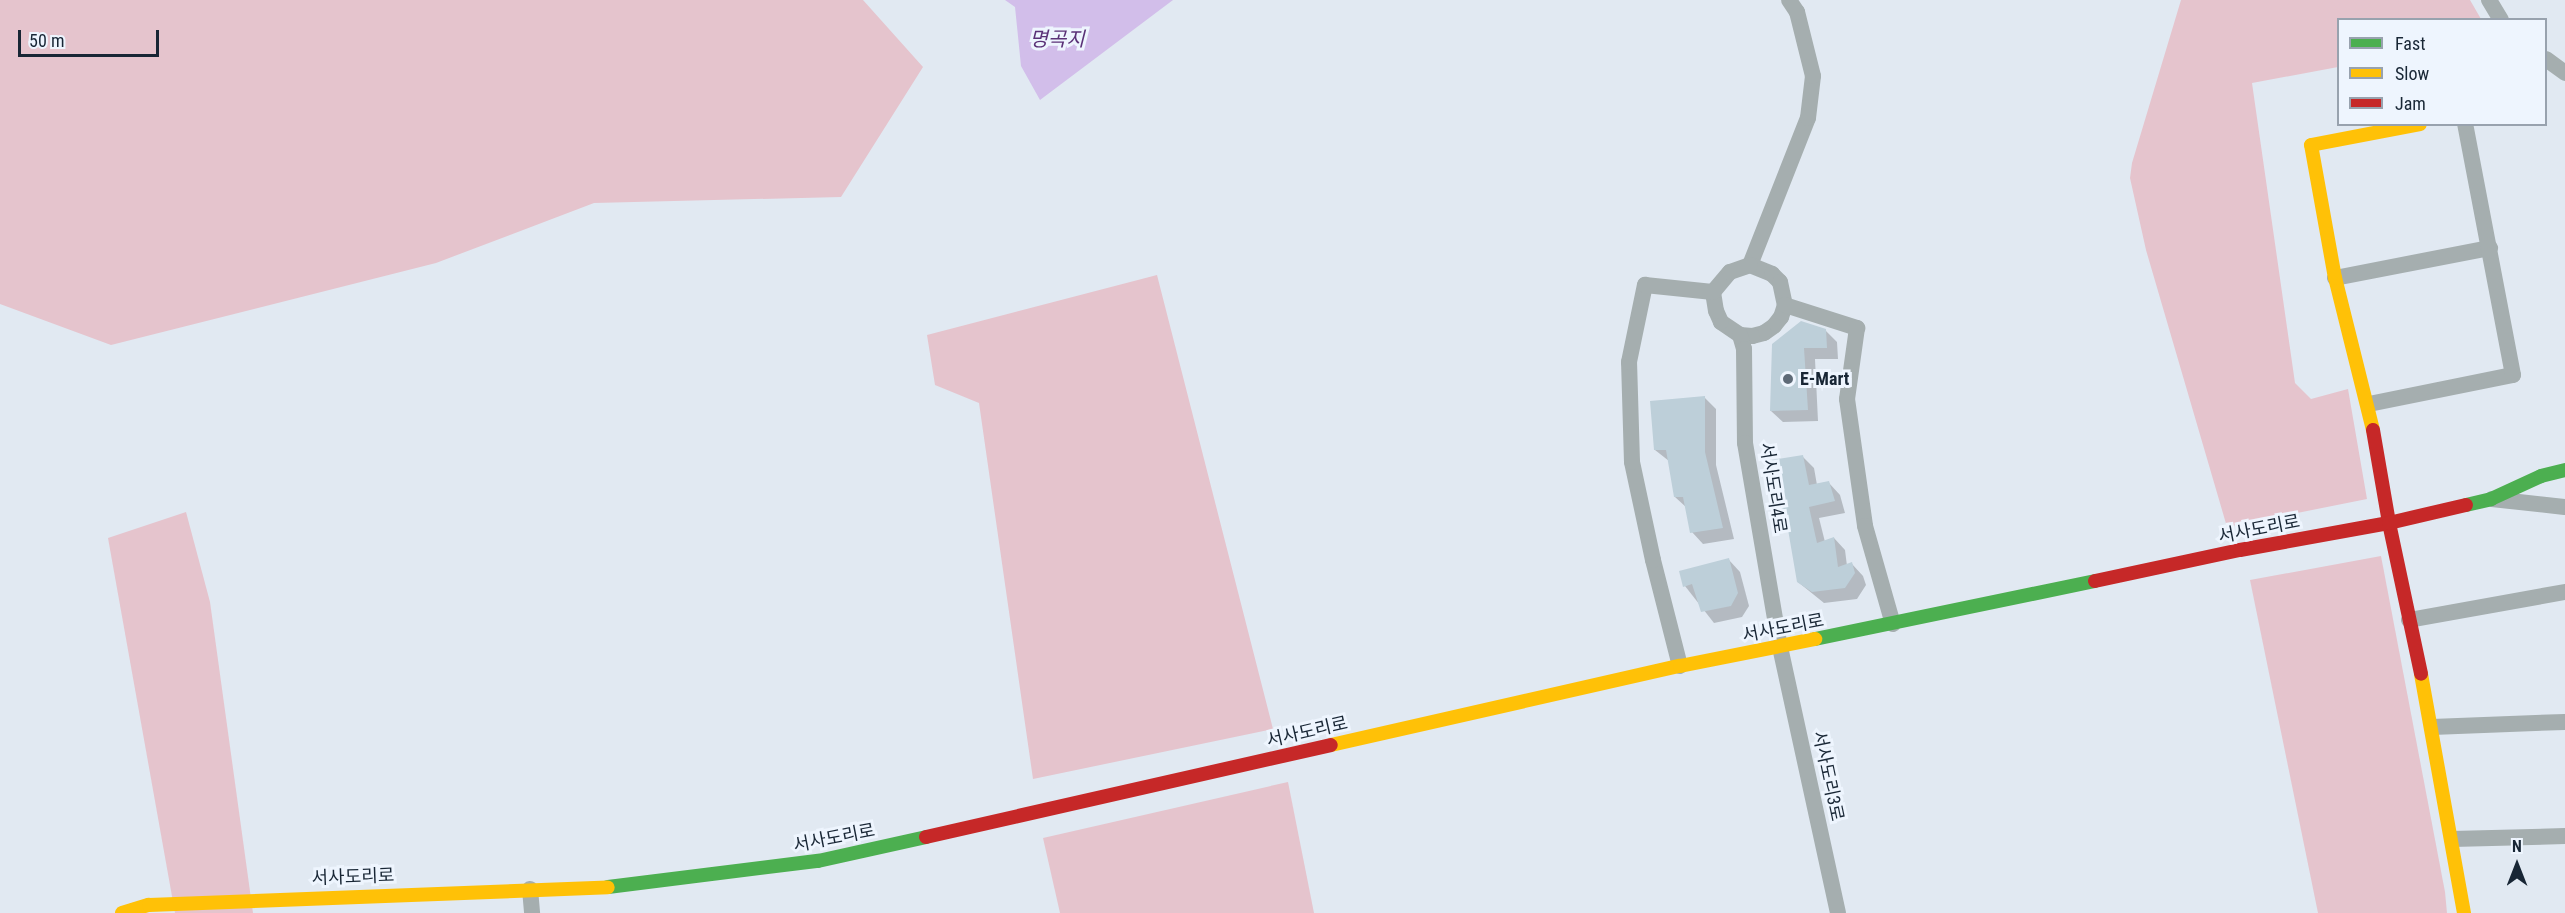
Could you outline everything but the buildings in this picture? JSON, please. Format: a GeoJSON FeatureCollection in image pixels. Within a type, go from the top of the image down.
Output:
{"type":"FeatureCollection","features":[{"type":"Feature","properties":{"kind":"street"},"geometry":{"type":"LineString","coordinates":[[1750,266],[1808,118],[1813,76],[1797,12],[1789,0]]}},
{"type":"Feature","properties":{"kind":"street"},"geometry":{"type":"LineString","coordinates":[[2489,0],[2500,18]]}},
{"type":"Feature","properties":{"kind":"street"},"geometry":{"type":"LineString","coordinates":[[2547,60],[2565,72]]}},
{"type":"Feature","properties":{"kind":"street"},"geometry":{"type":"LineString","coordinates":[[2410,126],[2311,145],[2336,278],[2369,404],[2389,523],[2432,726],[2464,913]]}},
{"type":"Feature","properties":{"kind":"street"},"geometry":{"type":"LineString","coordinates":[[2369,404],[2513,375],[2465,126]]}},
{"type":"Feature","properties":{"kind":"street"},"geometry":{"type":"LineString","coordinates":[[2336,278],[2490,248]]}},
{"type":"Feature","properties":{"kind":"street"},"geometry":{"type":"LineString","coordinates":[[1750,266],[1772,274],[1780,282],[1785,305],[1781,317],[1764,333],[1740,335],[1721,322],[1716,311],[1713,292],[1730,272],[1750,266]]}},
{"type":"Feature","properties":{"kind":"street"},"geometry":{"type":"LineString","coordinates":[[1680,666],[1653,561],[1632,462],[1629,362],[1645,285],[1713,292]]}},
{"type":"Feature","properties":{"kind":"street"},"geometry":{"type":"LineString","coordinates":[[1785,305],[1857,328],[1847,399],[1865,526],[1893,624]]}},
{"type":"Feature","properties":{"kind":"street","name":"서사도리4로"},"geometry":{"type":"LineString","coordinates":[[1740,335],[1744,349],[1746,443],[1780,647]]}},
{"type":"Feature","properties":{"kind":"street","name":"서사도리로"},"geometry":{"type":"LineString","coordinates":[[122,913],[150,905],[631,886],[818,861],[1680,666],[1893,624],[2240,550],[2389,523],[2491,499],[2541,476],[2565,470]]}},
{"type":"Feature","properties":{"kind":"street"},"geometry":{"type":"LineString","coordinates":[[2491,499],[2565,507]]}},
{"type":"Feature","properties":{"kind":"street"},"geometry":{"type":"LineString","coordinates":[[2409,620],[2565,592]]}},
{"type":"Feature","properties":{"kind":"street","name":"서사도리3로"},"geometry":{"type":"LineString","coordinates":[[1780,647],[1838,913]]}},
{"type":"Feature","properties":{"kind":"street"},"geometry":{"type":"LineString","coordinates":[[2432,726],[2565,722]]}},
{"type":"Feature","properties":{"kind":"street"},"geometry":{"type":"LineString","coordinates":[[2452,839],[2565,836]]}},
{"type":"Feature","properties":{"kind":"street"},"geometry":{"type":"LineString","coordinates":[[530,889],[532,913]]}},
{"type":"Feature","properties":{"kind":"shaded area"},"geometry":{"type":"Polygon","coordinates":[[[0,0],[863,0],[923,67],[841,197],[594,203],[436,263],[111,345],[0,304],[0,0]]]}},
{"type":"Feature","properties":{"kind":"shaded area"},"geometry":{"type":"Polygon","coordinates":[[[2181,0],[2470,0],[2480,18],[2337,18],[2337,67],[2252,83],[2295,383],[2311,399],[2348,389],[2367,499],[2227,527],[2146,250],[2130,178],[2132,163],[2181,0]]]}},
{"type":"Feature","properties":{"kind":"shaded area"},"geometry":{"type":"Polygon","coordinates":[[[1157,275],[1273,729],[1033,779],[979,403],[935,385],[927,335],[1157,275]]]}},
{"type":"Feature","properties":{"kind":"shaded area"},"geometry":{"type":"Polygon","coordinates":[[[186,512],[210,602],[253,913],[175,913],[108,538],[186,512]]]}},
{"type":"Feature","properties":{"kind":"shaded area"},"geometry":{"type":"Polygon","coordinates":[[[2381,556],[2445,892],[2447,913],[2318,913],[2250,580],[2381,556]]]}},
{"type":"Feature","properties":{"kind":"shaded area"},"geometry":{"type":"Polygon","coordinates":[[[1288,782],[1314,913],[1060,913],[1043,838],[1288,782]]]}},
{"type":"Feature","properties":{"kind":"water","name":"명곡지"},"geometry":{"type":"Polygon","coordinates":[[[1005,0],[1173,0],[1040,100],[1021,66],[1015,7],[1005,0]]]}},
{"type":"Feature","properties":{"kind":"traffic: fast"},"geometry":{"type":"LineString","coordinates":[[2466,505],[2491,499],[2541,476],[2565,470]]}},
{"type":"Feature","properties":{"kind":"traffic: fast"},"geometry":{"type":"LineString","coordinates":[[1815,639],[2095,581]]}},
{"type":"Feature","properties":{"kind":"traffic: fast"},"geometry":{"type":"LineString","coordinates":[[608,887],[818,861],[926,837]]}},
{"type":"Feature","properties":{"kind":"traffic: slow"},"geometry":{"type":"LineString","coordinates":[[2373,430],[2335,278],[2311,145],[2410,126]]}},
{"type":"Feature","properties":{"kind":"traffic: slow"},"geometry":{"type":"LineString","coordinates":[[1331,745],[1680,666],[1815,639]]}},
{"type":"Feature","properties":{"kind":"traffic: slow"},"geometry":{"type":"LineString","coordinates":[[2421,674],[2464,913]]}},
{"type":"Feature","properties":{"kind":"traffic: slow"},"geometry":{"type":"LineString","coordinates":[[122,913],[149,905],[608,887]]}},
{"type":"Feature","properties":{"kind":"traffic: jam"},"geometry":{"type":"LineString","coordinates":[[2373,430],[2389,523],[2421,674]]}},
{"type":"Feature","properties":{"kind":"traffic: jam"},"geometry":{"type":"LineString","coordinates":[[2095,581],[2240,550],[2389,523],[2466,505]]}},
{"type":"Feature","properties":{"kind":"traffic: jam"},"geometry":{"type":"LineString","coordinates":[[926,837],[1331,745]]}},
{"type":"Feature","properties":{"kind":"place","name":"E-Mart"},"geometry":{"type":"Point","coordinates":[1788,379]}}]}
